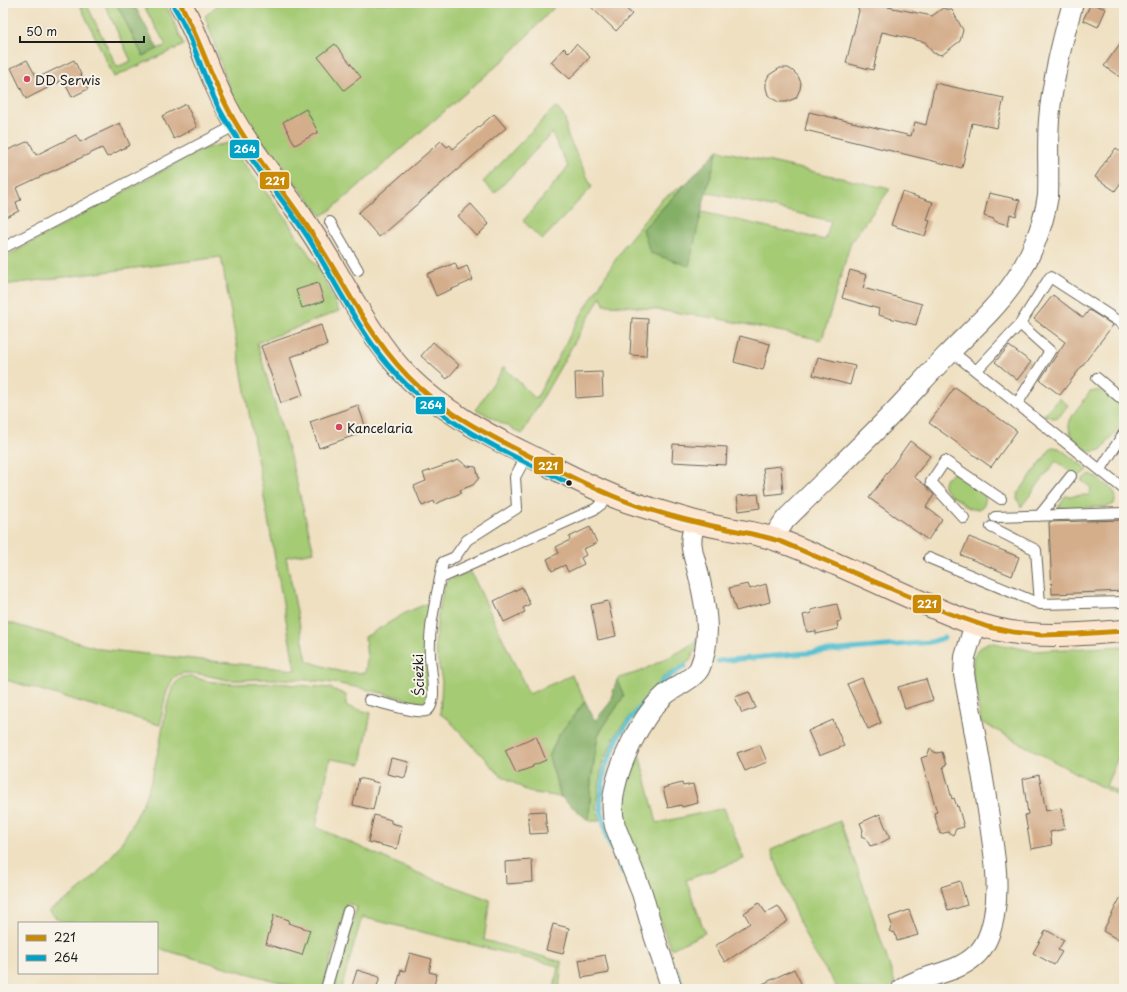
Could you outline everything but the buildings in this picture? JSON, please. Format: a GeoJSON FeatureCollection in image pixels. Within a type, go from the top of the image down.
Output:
{"type":"FeatureCollection","features":[{"type":"Feature","properties":{"kind":"street"},"geometry":{"type":"LineString","coordinates":[[180,3],[216,85],[236,125],[301,215],[366,322],[398,366],[423,390],[450,411],[498,440],[626,501],[696,522],[773,538],[975,624],[1000,630],[1028,634],[1056,635],[1124,631]]}},
{"type":"Feature","properties":{"kind":"street"},"geometry":{"type":"LineString","coordinates":[[773,538],[785,520],[890,416],[996,306],[1013,284],[1040,229],[1048,196],[1049,120],[1053,87],[1067,22],[1073,3]]}},
{"type":"Feature","properties":{"kind":"street"},"geometry":{"type":"LineString","coordinates":[[672,989],[642,893],[615,826],[613,817],[613,800],[620,770],[643,721],[660,700],[671,690],[697,672],[700,668],[705,647],[707,625],[701,586],[691,542],[692,531],[696,522]]}},
{"type":"Feature","properties":{"kind":"street"},"geometry":{"type":"LineString","coordinates":[[902,989],[912,982],[959,967],[976,955],[990,934],[996,903],[996,873],[984,785],[964,674],[965,657],[975,624]]}},
{"type":"Feature","properties":{"kind":"lane"},"geometry":{"type":"LineString","coordinates":[[3,248],[236,125]]}},
{"type":"Feature","properties":{"kind":"lane"},"geometry":{"type":"LineString","coordinates":[[330,222],[358,270]]}},
{"type":"Feature","properties":{"kind":"lane"},"geometry":{"type":"LineString","coordinates":[[976,371],[1020,324],[1050,276],[1124,325]]}},
{"type":"Feature","properties":{"kind":"lane"},"geometry":{"type":"LineString","coordinates":[[1017,404],[1050,351],[1020,324]]}},
{"type":"Feature","properties":{"kind":"lane"},"geometry":{"type":"LineString","coordinates":[[951,351],[1101,469],[1124,489]]}},
{"type":"Feature","properties":{"kind":"lane"},"geometry":{"type":"LineString","coordinates":[[1097,378],[1124,402]]}},
{"type":"Feature","properties":{"kind":"lane"},"geometry":{"type":"LineString","coordinates":[[1101,469],[1124,432]]}},
{"type":"Feature","properties":{"kind":"lane","name":"Ścieżki"},"geometry":{"type":"LineString","coordinates":[[369,700],[418,712],[427,711],[430,708],[433,693],[430,638],[433,614],[444,562],[455,557],[467,540],[517,508],[515,477],[521,466],[524,453]]}},
{"type":"Feature","properties":{"kind":"lane"},"geometry":{"type":"LineString","coordinates":[[964,518],[931,482],[946,461],[1001,499]]}},
{"type":"Feature","properties":{"kind":"lane"},"geometry":{"type":"LineString","coordinates":[[1039,516],[1071,476]]}},
{"type":"Feature","properties":{"kind":"lane"},"geometry":{"type":"LineString","coordinates":[[441,578],[595,509],[603,503],[607,493]]}},
{"type":"Feature","properties":{"kind":"lane"},"geometry":{"type":"LineString","coordinates":[[995,517],[1124,513]]}},
{"type":"Feature","properties":{"kind":"lane"},"geometry":{"type":"LineString","coordinates":[[991,527],[1036,550],[1040,604]]}},
{"type":"Feature","properties":{"kind":"lane"},"geometry":{"type":"LineString","coordinates":[[929,558],[1040,604],[1124,602]]}},
{"type":"Feature","properties":{"kind":"lane"},"geometry":{"type":"LineString","coordinates":[[326,989],[348,911]]}},
{"type":"Feature","properties":{"kind":"green space"},"geometry":{"type":"Polygon","coordinates":[[[79,3],[86,3],[117,67],[131,61],[104,3],[116,3],[143,56],[166,45],[142,3],[163,3],[168,9],[184,45],[114,77],[79,3]]]}},
{"type":"Feature","properties":{"kind":"green space"},"geometry":{"type":"Polygon","coordinates":[[[116,3],[133,3],[158,49],[143,56],[116,3]]]}},
{"type":"Feature","properties":{"kind":"green space"},"geometry":{"type":"Polygon","coordinates":[[[220,3],[558,3],[508,56],[332,209],[322,216],[248,124],[232,97],[205,16],[220,3]]]}},
{"type":"Feature","properties":{"kind":"green space"},"geometry":{"type":"Polygon","coordinates":[[[556,107],[565,118],[567,134],[592,187],[542,240],[523,221],[568,167],[552,133],[495,193],[483,182],[556,107]]]}},
{"type":"Feature","properties":{"kind":"green space"},"geometry":{"type":"Polygon","coordinates":[[[228,143],[282,213],[322,274],[339,311],[257,343],[290,456],[314,552],[286,557],[307,661],[342,672],[365,673],[367,660],[365,637],[407,612],[431,602],[425,639],[429,694],[426,704],[363,689],[317,681],[279,679],[228,680],[195,673],[182,673],[174,679],[167,690],[160,725],[3,679],[3,621],[100,649],[295,670],[221,257],[3,285],[3,258],[202,149],[228,143]]]}},
{"type":"Feature","properties":{"kind":"green space"},"geometry":{"type":"Polygon","coordinates":[[[718,150],[890,189],[851,242],[822,340],[715,318],[629,306],[604,305],[601,296],[522,434],[476,409],[504,367],[536,399],[578,320],[624,246],[661,200],[685,184],[643,229],[700,220],[702,212],[825,240],[831,221],[706,192],[718,150]]]}},
{"type":"Feature","properties":{"kind":"green space"},"geometry":{"type":"Polygon","coordinates":[[[718,150],[706,192],[689,266],[650,253],[643,229],[718,150]]]}},
{"type":"Feature","properties":{"kind":"green space"},"geometry":{"type":"Polygon","coordinates":[[[1100,390],[1124,407],[1124,421],[1101,450],[1092,452],[1075,440],[1069,426],[1073,414],[1090,392],[1100,390]]]}},
{"type":"Feature","properties":{"kind":"green space"},"geometry":{"type":"Polygon","coordinates":[[[1059,398],[1068,405],[1059,417],[1053,418],[1044,415],[1059,398]]]}},
{"type":"Feature","properties":{"kind":"green space"},"geometry":{"type":"Polygon","coordinates":[[[1052,447],[1059,448],[1088,470],[1077,477],[1056,461],[1021,507],[1017,498],[1018,493],[1052,447]]]}},
{"type":"Feature","properties":{"kind":"green space"},"geometry":{"type":"Polygon","coordinates":[[[954,473],[984,493],[985,502],[982,507],[971,509],[947,492],[944,486],[945,480],[954,473]]]}},
{"type":"Feature","properties":{"kind":"green space"},"geometry":{"type":"Polygon","coordinates":[[[1091,474],[1113,490],[1116,497],[1114,504],[1107,507],[1058,508],[1065,496],[1089,495],[1091,488],[1081,480],[1091,474]]]}},
{"type":"Feature","properties":{"kind":"green space"},"geometry":{"type":"Polygon","coordinates":[[[471,572],[529,694],[572,675],[585,701],[558,736],[549,757],[561,797],[529,792],[499,774],[448,719],[440,714],[442,681],[435,646],[438,615],[444,586],[447,581],[471,572]]]}},
{"type":"Feature","properties":{"kind":"green space"},"geometry":{"type":"Polygon","coordinates":[[[699,635],[696,648],[690,661],[663,677],[617,732],[602,765],[596,806],[600,821],[589,821],[591,781],[598,735],[624,696],[617,680],[639,672],[681,651],[693,643],[699,635]]]}},
{"type":"Feature","properties":{"kind":"green space"},"geometry":{"type":"Polygon","coordinates":[[[989,642],[1033,651],[1124,646],[1124,743],[1106,786],[1124,795],[1124,799],[981,722],[972,668],[974,657],[979,648],[989,642]]]}},
{"type":"Feature","properties":{"kind":"green space"},"geometry":{"type":"Polygon","coordinates":[[[191,676],[206,681],[233,684],[277,683],[330,688],[346,695],[346,706],[371,713],[361,764],[330,759],[316,827],[418,873],[490,900],[484,940],[562,962],[559,989],[554,989],[558,966],[362,917],[341,989],[334,989],[357,907],[347,903],[323,987],[320,989],[304,989],[158,948],[158,922],[63,922],[54,916],[49,910],[82,888],[96,874],[121,843],[132,826],[150,785],[167,705],[172,689],[180,679],[191,676]]]}},
{"type":"Feature","properties":{"kind":"green space"},"geometry":{"type":"Polygon","coordinates":[[[617,680],[624,696],[598,735],[591,781],[589,821],[561,797],[549,757],[558,736],[585,701],[595,721],[609,704],[617,680]]]}},
{"type":"Feature","properties":{"kind":"green space"},"geometry":{"type":"Polygon","coordinates":[[[637,746],[657,823],[724,808],[744,859],[686,880],[705,933],[671,949],[620,819],[622,788],[637,746]]]}},
{"type":"Feature","properties":{"kind":"green space"},"geometry":{"type":"Polygon","coordinates":[[[840,821],[862,882],[895,983],[888,989],[838,989],[812,949],[794,910],[771,850],[840,821]]]}},
{"type":"Feature","properties":{"kind":"waterway"},"geometry":{"type":"LineString","coordinates":[[718,661],[931,642],[944,638]]}},
{"type":"Feature","properties":{"kind":"waterway"},"geometry":{"type":"LineString","coordinates":[[623,872],[607,838],[600,804],[605,768],[619,735],[636,712],[665,679],[685,666]]}},
{"type":"Feature","properties":{"kind":"waterway"},"geometry":{"type":"LineString","coordinates":[[676,971],[683,989]]}},
{"type":"Feature","properties":{"kind":"transit line","name":"221"},"geometry":{"type":"LineString","coordinates":[[180,3],[219,91],[234,120],[244,137],[312,234],[378,340],[390,356],[419,387],[460,418],[535,459],[603,492],[646,508],[680,518],[782,542],[948,613],[988,627],[1013,632],[1041,635],[1124,631]]}},
{"type":"Feature","properties":{"kind":"transit line","name":"264"},"geometry":{"type":"LineString","coordinates":[[174,7],[193,45],[221,112],[230,128],[305,233],[350,310],[380,355],[399,377],[420,397],[443,414],[492,445],[569,483]]}},
{"type":"Feature","properties":{"kind":"place","name":"DD Serwis"},"geometry":{"type":"Point","coordinates":[27,79]}},
{"type":"Feature","properties":{"kind":"place","name":"Kancelaria"},"geometry":{"type":"Point","coordinates":[339,427]}}]}
